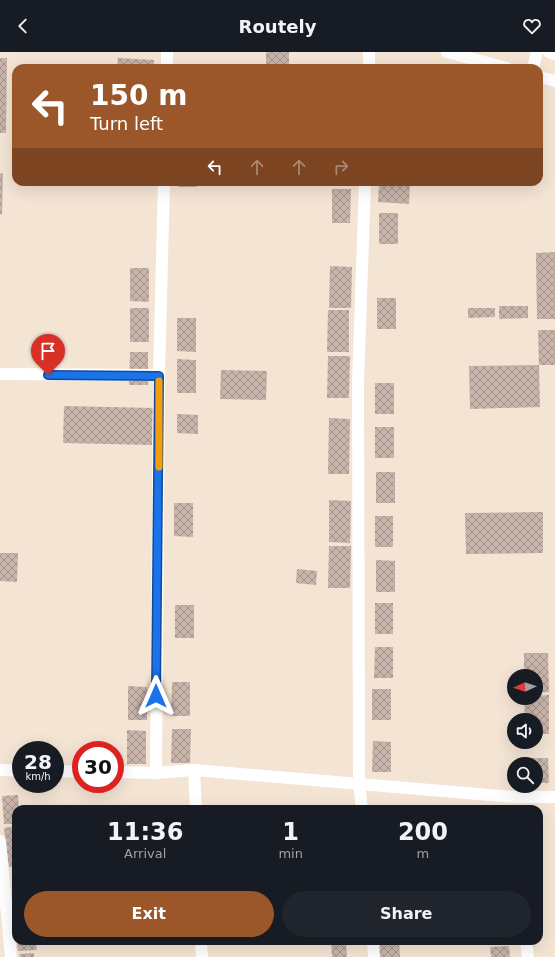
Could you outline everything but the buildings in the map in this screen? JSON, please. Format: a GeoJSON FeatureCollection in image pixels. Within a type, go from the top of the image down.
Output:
{"type":"FeatureCollection","features":[{"type":"Feature","properties":{"kind":"street"},"geometry":{"type":"LineString","coordinates":[[167,52],[167,64]]}},
{"type":"Feature","properties":{"kind":"street"},"geometry":{"type":"LineString","coordinates":[[368,64],[369,52]]}},
{"type":"Feature","properties":{"kind":"street"},"geometry":{"type":"LineString","coordinates":[[447,52],[492,64]]}},
{"type":"Feature","properties":{"kind":"street"},"geometry":{"type":"LineString","coordinates":[[534,64],[537,52]]}},
{"type":"Feature","properties":{"kind":"street"},"geometry":{"type":"LineString","coordinates":[[548,52],[555,54]]}},
{"type":"Feature","properties":{"kind":"street"},"geometry":{"type":"LineString","coordinates":[[543,77],[555,81]]}},
{"type":"Feature","properties":{"kind":"street"},"geometry":{"type":"LineString","coordinates":[[156,773],[159,376],[164,186]]}},
{"type":"Feature","properties":{"kind":"street"},"geometry":{"type":"LineString","coordinates":[[362,805],[359,783],[358,384],[365,186]]}},
{"type":"Feature","properties":{"kind":"street"},"geometry":{"type":"LineString","coordinates":[[0,374],[159,376]]}},
{"type":"Feature","properties":{"kind":"street"},"geometry":{"type":"LineString","coordinates":[[0,770],[12,771]]}},
{"type":"Feature","properties":{"kind":"street"},"geometry":{"type":"LineString","coordinates":[[194,770],[196,805]]}},
{"type":"Feature","properties":{"kind":"street"},"geometry":{"type":"LineString","coordinates":[[124,772],[156,773],[194,770],[359,783],[514,803],[555,797]]}},
{"type":"Feature","properties":{"kind":"street"},"geometry":{"type":"LineString","coordinates":[[0,841],[12,957]]}},
{"type":"Feature","properties":{"kind":"street"},"geometry":{"type":"LineString","coordinates":[[201,945],[202,957]]}},
{"type":"Feature","properties":{"kind":"street"},"geometry":{"type":"LineString","coordinates":[[373,945],[374,957]]}},
{"type":"Feature","properties":{"kind":"street"},"geometry":{"type":"LineString","coordinates":[[526,945],[528,957]]}},
{"type":"Feature","properties":{"kind":"slow traffic"},"geometry":{"type":"LineString","coordinates":[[159,381],[159,467]]}},
{"type":"Feature","properties":{"kind":"route"},"geometry":{"type":"LineString","coordinates":[[48,375],[159,376],[156,696]]}}]}
